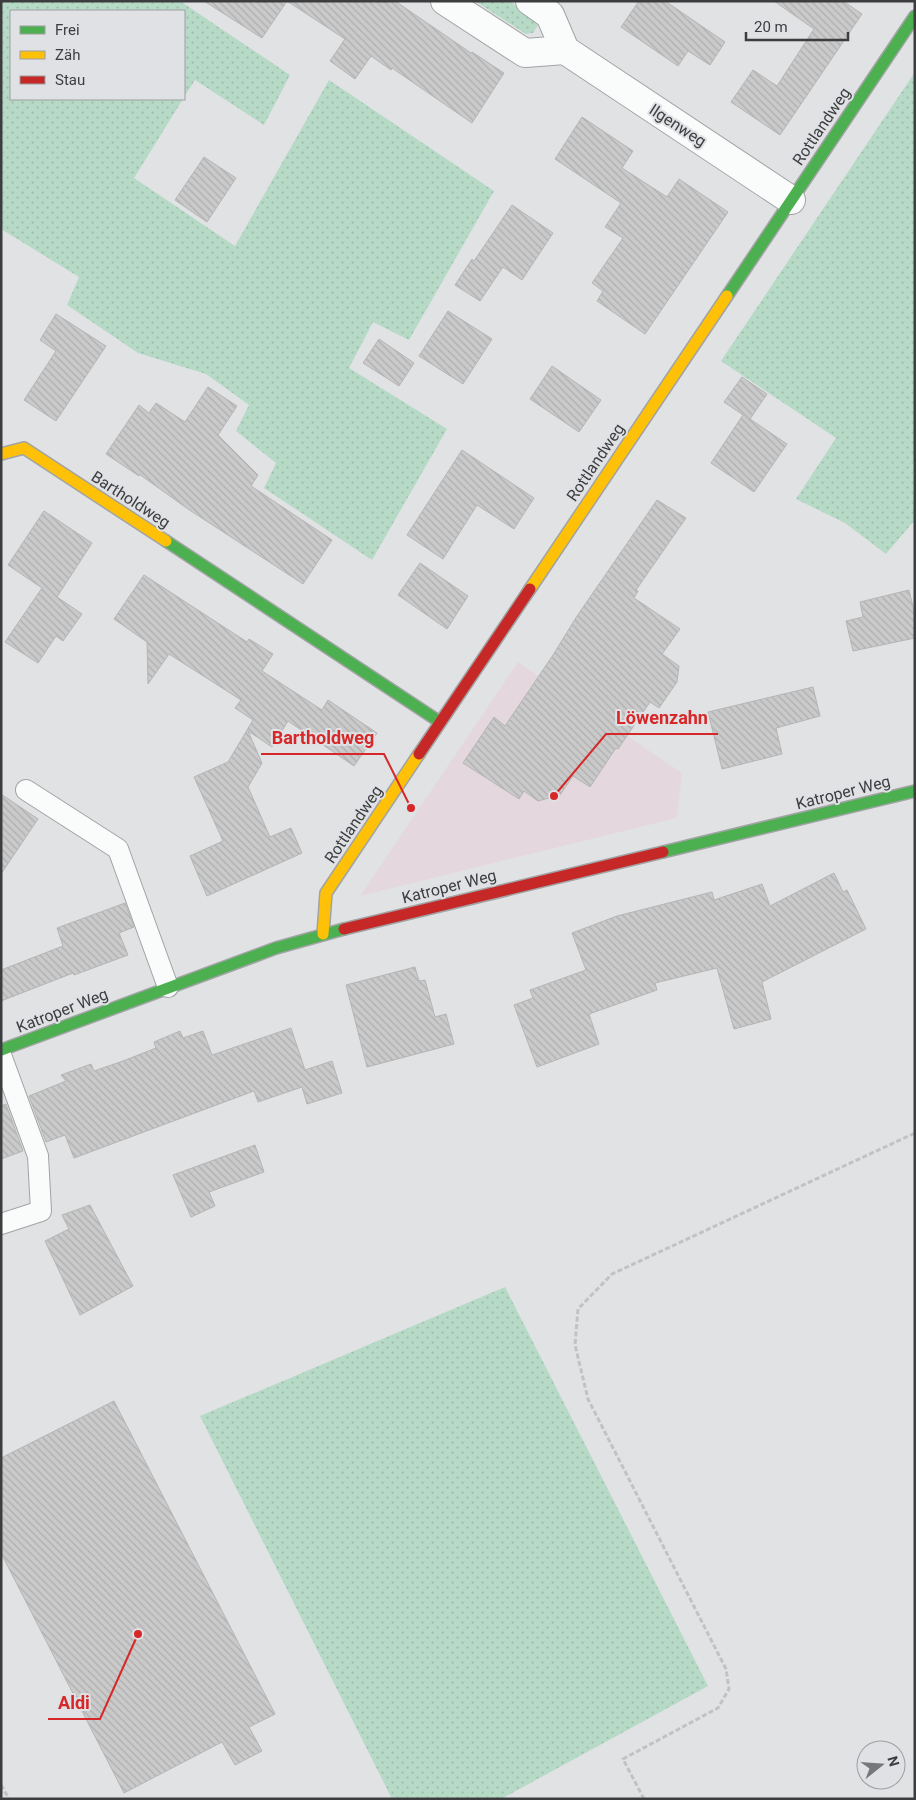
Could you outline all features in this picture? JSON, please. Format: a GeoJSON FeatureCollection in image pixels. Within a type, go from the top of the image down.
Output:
{"type":"FeatureCollection","features":[{"type":"Feature","properties":{"kind":"street"},"geometry":{"type":"LineString","coordinates":[[444,1],[525,53],[566,50],[550,15],[530,1]]}},
{"type":"Feature","properties":{"kind":"street","name":"Rottlandweg"},"geometry":{"type":"LineString","coordinates":[[323,934],[326,893],[915,16]]}},
{"type":"Feature","properties":{"kind":"street","name":"Ilgenweg"},"geometry":{"type":"LineString","coordinates":[[566,50],[791,200]]}},
{"type":"Feature","properties":{"kind":"street","name":"Bartholdweg"},"geometry":{"type":"LineString","coordinates":[[1,454],[24,448],[440,722]]}},
{"type":"Feature","properties":{"kind":"street","name":"Katroper Weg"},"geometry":{"type":"LineString","coordinates":[[1,1050],[276,948],[323,934],[915,791]]}},
{"type":"Feature","properties":{"kind":"lane"},"geometry":{"type":"LineString","coordinates":[[26,790],[118,849],[168,987]]}},
{"type":"Feature","properties":{"kind":"lane"},"geometry":{"type":"LineString","coordinates":[[1,1055],[38,1156],[41,1211],[1,1224]]}},
{"type":"Feature","properties":{"kind":"path"},"geometry":{"type":"LineString","coordinates":[[644,1799],[623,1759],[718,1708],[729,1690],[726,1669],[588,1399],[575,1346],[578,1309],[612,1274],[915,1133]]}},
{"type":"Feature","properties":{"kind":"path"},"geometry":{"type":"LineString","coordinates":[[1,1785],[9,1799]]}},
{"type":"Feature","properties":{"kind":"shaded area"},"geometry":{"type":"Polygon","coordinates":[[[518,662],[682,773],[677,818],[360,896],[518,662]]]}},
{"type":"Feature","properties":{"kind":"green space"},"geometry":{"type":"Polygon","coordinates":[[[1,1],[180,1],[290,75],[264,125],[195,80],[185,95],[185,10],[10,10],[10,100],[182,100],[134,178],[235,246],[329,80],[494,191],[409,340],[373,322],[349,368],[447,429],[372,560],[264,488],[276,463],[236,431],[249,405],[206,374],[138,353],[67,305],[79,277],[1,229],[1,1]]]}},
{"type":"Feature","properties":{"kind":"green space"},"geometry":{"type":"Polygon","coordinates":[[[475,1],[509,1],[534,18],[538,25],[533,33],[526,34],[475,1]]]}},
{"type":"Feature","properties":{"kind":"green space"},"geometry":{"type":"Polygon","coordinates":[[[915,72],[914,521],[886,554],[845,523],[796,499],[836,438],[721,361],[915,72]]]}},
{"type":"Feature","properties":{"kind":"green space"},"geometry":{"type":"Polygon","coordinates":[[[505,1287],[708,1686],[501,1799],[392,1799],[200,1416],[505,1287]]]}},
{"type":"Feature","properties":{"kind":"building"},"geometry":{"type":"Polygon","coordinates":[[[204,1],[287,1],[262,38],[204,1]]]}},
{"type":"Feature","properties":{"kind":"building"},"geometry":{"type":"Polygon","coordinates":[[[287,1],[395,1],[471,53],[504,73],[472,123],[392,68],[391,70],[371,56],[355,79],[330,61],[345,39],[287,1]]]}},
{"type":"Feature","properties":{"kind":"building"},"geometry":{"type":"Polygon","coordinates":[[[639,1],[665,1],[725,42],[710,65],[688,51],[678,66],[621,27],[639,1]]]}},
{"type":"Feature","properties":{"kind":"building"},"geometry":{"type":"Polygon","coordinates":[[[774,1],[843,1],[862,14],[780,135],[731,102],[753,70],[777,86],[814,29],[774,1]]]}},
{"type":"Feature","properties":{"kind":"building"},"geometry":{"type":"Polygon","coordinates":[[[582,117],[633,151],[622,168],[667,197],[679,179],[728,212],[645,334],[597,301],[603,291],[592,283],[623,238],[605,227],[621,203],[555,159],[582,117]]]}},
{"type":"Feature","properties":{"kind":"building"},"geometry":{"type":"Polygon","coordinates":[[[204,157],[236,178],[207,222],[175,200],[204,157]]]}},
{"type":"Feature","properties":{"kind":"building"},"geometry":{"type":"Polygon","coordinates":[[[512,205],[553,233],[522,280],[503,267],[480,301],[455,285],[472,259],[474,261],[512,205]]]}},
{"type":"Feature","properties":{"kind":"building"},"geometry":{"type":"Polygon","coordinates":[[[448,311],[492,339],[463,384],[419,356],[448,311]]]}},
{"type":"Feature","properties":{"kind":"building"},"geometry":{"type":"Polygon","coordinates":[[[56,314],[106,346],[56,421],[24,400],[56,351],[40,340],[56,314]]]}},
{"type":"Feature","properties":{"kind":"building"},"geometry":{"type":"Polygon","coordinates":[[[379,339],[414,363],[399,386],[363,363],[379,339]]]}},
{"type":"Feature","properties":{"kind":"building"},"geometry":{"type":"Polygon","coordinates":[[[552,366],[601,400],[579,432],[530,399],[552,366]]]}},
{"type":"Feature","properties":{"kind":"building"},"geometry":{"type":"Polygon","coordinates":[[[742,377],[767,394],[750,419],[787,444],[754,492],[711,463],[743,415],[724,402],[742,377]]]}},
{"type":"Feature","properties":{"kind":"building"},"geometry":{"type":"Polygon","coordinates":[[[208,387],[237,406],[218,435],[258,475],[251,486],[332,540],[303,584],[106,454],[139,405],[149,413],[156,403],[185,422],[208,387]]]}},
{"type":"Feature","properties":{"kind":"building"},"geometry":{"type":"Polygon","coordinates":[[[462,450],[534,498],[514,529],[477,505],[443,559],[407,535],[462,450]]]}},
{"type":"Feature","properties":{"kind":"building"},"geometry":{"type":"Polygon","coordinates":[[[657,500],[686,518],[636,590],[638,591],[634,598],[680,629],[662,654],[679,666],[677,682],[659,708],[650,702],[590,787],[573,776],[560,795],[538,801],[524,791],[519,799],[463,763],[494,717],[505,726],[577,616],[657,500]]]}},
{"type":"Feature","properties":{"kind":"building"},"geometry":{"type":"Polygon","coordinates":[[[44,511],[92,543],[57,597],[82,614],[63,641],[56,636],[38,663],[5,642],[42,588],[8,565],[44,511]]]}},
{"type":"Feature","properties":{"kind":"building"},"geometry":{"type":"Polygon","coordinates":[[[420,563],[468,596],[447,629],[398,595],[420,563]]]}},
{"type":"Feature","properties":{"kind":"building"},"geometry":{"type":"Polygon","coordinates":[[[144,575],[247,642],[249,639],[273,654],[262,671],[322,710],[328,700],[377,733],[354,766],[288,721],[272,747],[248,731],[262,763],[248,787],[270,837],[291,828],[302,853],[207,896],[190,856],[223,841],[194,777],[228,762],[253,720],[235,708],[241,700],[169,654],[148,684],[147,642],[114,619],[144,575]]]}},
{"type":"Feature","properties":{"kind":"building"},"geometry":{"type":"Polygon","coordinates":[[[909,590],[915,615],[915,638],[853,651],[846,621],[863,617],[860,602],[909,590]]]}},
{"type":"Feature","properties":{"kind":"building"},"geometry":{"type":"Polygon","coordinates":[[[813,687],[820,716],[776,728],[782,754],[722,769],[708,712],[813,687]]]}},
{"type":"Feature","properties":{"kind":"building"},"geometry":{"type":"Polygon","coordinates":[[[1,794],[38,819],[1,874],[1,794]]]}},
{"type":"Feature","properties":{"kind":"building"},"geometry":{"type":"Polygon","coordinates":[[[834,873],[843,892],[847,890],[866,929],[762,982],[771,1019],[734,1029],[717,968],[655,983],[657,990],[589,1014],[599,1044],[537,1067],[514,1005],[533,998],[530,990],[586,970],[572,933],[617,916],[712,892],[714,900],[762,884],[770,906],[834,873]]]}},
{"type":"Feature","properties":{"kind":"building"},"geometry":{"type":"Polygon","coordinates":[[[125,903],[134,927],[119,933],[128,955],[74,975],[73,973],[1,1001],[1,970],[63,946],[57,928],[125,903]]]}},
{"type":"Feature","properties":{"kind":"building"},"geometry":{"type":"Polygon","coordinates":[[[415,967],[419,981],[425,980],[435,1017],[446,1014],[454,1044],[367,1067],[346,985],[415,967]]]}},
{"type":"Feature","properties":{"kind":"building"},"geometry":{"type":"Polygon","coordinates":[[[291,1028],[305,1070],[332,1061],[342,1093],[307,1104],[302,1087],[258,1102],[254,1091],[74,1158],[65,1135],[46,1142],[29,1096],[66,1081],[61,1075],[91,1064],[94,1071],[123,1061],[156,1048],[154,1042],[180,1031],[183,1038],[203,1031],[212,1055],[291,1028]]]}},
{"type":"Feature","properties":{"kind":"building"},"geometry":{"type":"Polygon","coordinates":[[[6,1104],[23,1151],[1,1159],[1,1106],[6,1104]]]}},
{"type":"Feature","properties":{"kind":"building"},"geometry":{"type":"Polygon","coordinates":[[[255,1145],[264,1172],[209,1192],[215,1206],[191,1217],[173,1175],[255,1145]]]}},
{"type":"Feature","properties":{"kind":"building"},"geometry":{"type":"Polygon","coordinates":[[[90,1205],[133,1286],[80,1315],[45,1241],[69,1229],[62,1215],[90,1205]]]}},
{"type":"Feature","properties":{"kind":"building"},"geometry":{"type":"Polygon","coordinates":[[[114,1401],[275,1714],[249,1727],[262,1751],[235,1765],[222,1742],[124,1793],[1,1553],[1,1458],[114,1401]]]}},
{"type":"Feature","properties":{"kind":"traffic: fast"},"geometry":{"type":"LineString","coordinates":[[727,296],[915,16]]}},
{"type":"Feature","properties":{"kind":"traffic: fast"},"geometry":{"type":"LineString","coordinates":[[166,541],[440,722]]}},
{"type":"Feature","properties":{"kind":"traffic: fast"},"geometry":{"type":"LineString","coordinates":[[663,852],[915,791]]}},
{"type":"Feature","properties":{"kind":"traffic: fast"},"geometry":{"type":"LineString","coordinates":[[1,1050],[276,948],[344,929]]}},
{"type":"Feature","properties":{"kind":"traffic: slow"},"geometry":{"type":"LineString","coordinates":[[530,589],[727,296]]}},
{"type":"Feature","properties":{"kind":"traffic: slow"},"geometry":{"type":"LineString","coordinates":[[1,454],[24,448],[166,541]]}},
{"type":"Feature","properties":{"kind":"traffic: slow"},"geometry":{"type":"LineString","coordinates":[[323,934],[326,893],[419,754]]}},
{"type":"Feature","properties":{"kind":"traffic: jam"},"geometry":{"type":"LineString","coordinates":[[419,754],[530,589]]}},
{"type":"Feature","properties":{"kind":"traffic: jam"},"geometry":{"type":"LineString","coordinates":[[344,929],[663,852]]}},
{"type":"Feature","properties":{"kind":"place","name":"Löwenzahn"},"geometry":{"type":"Point","coordinates":[554,796]}},
{"type":"Feature","properties":{"kind":"place","name":"Bartholdweg"},"geometry":{"type":"Point","coordinates":[411,808]}},
{"type":"Feature","properties":{"kind":"place","name":"Aldi"},"geometry":{"type":"Point","coordinates":[138,1634]}}]}
